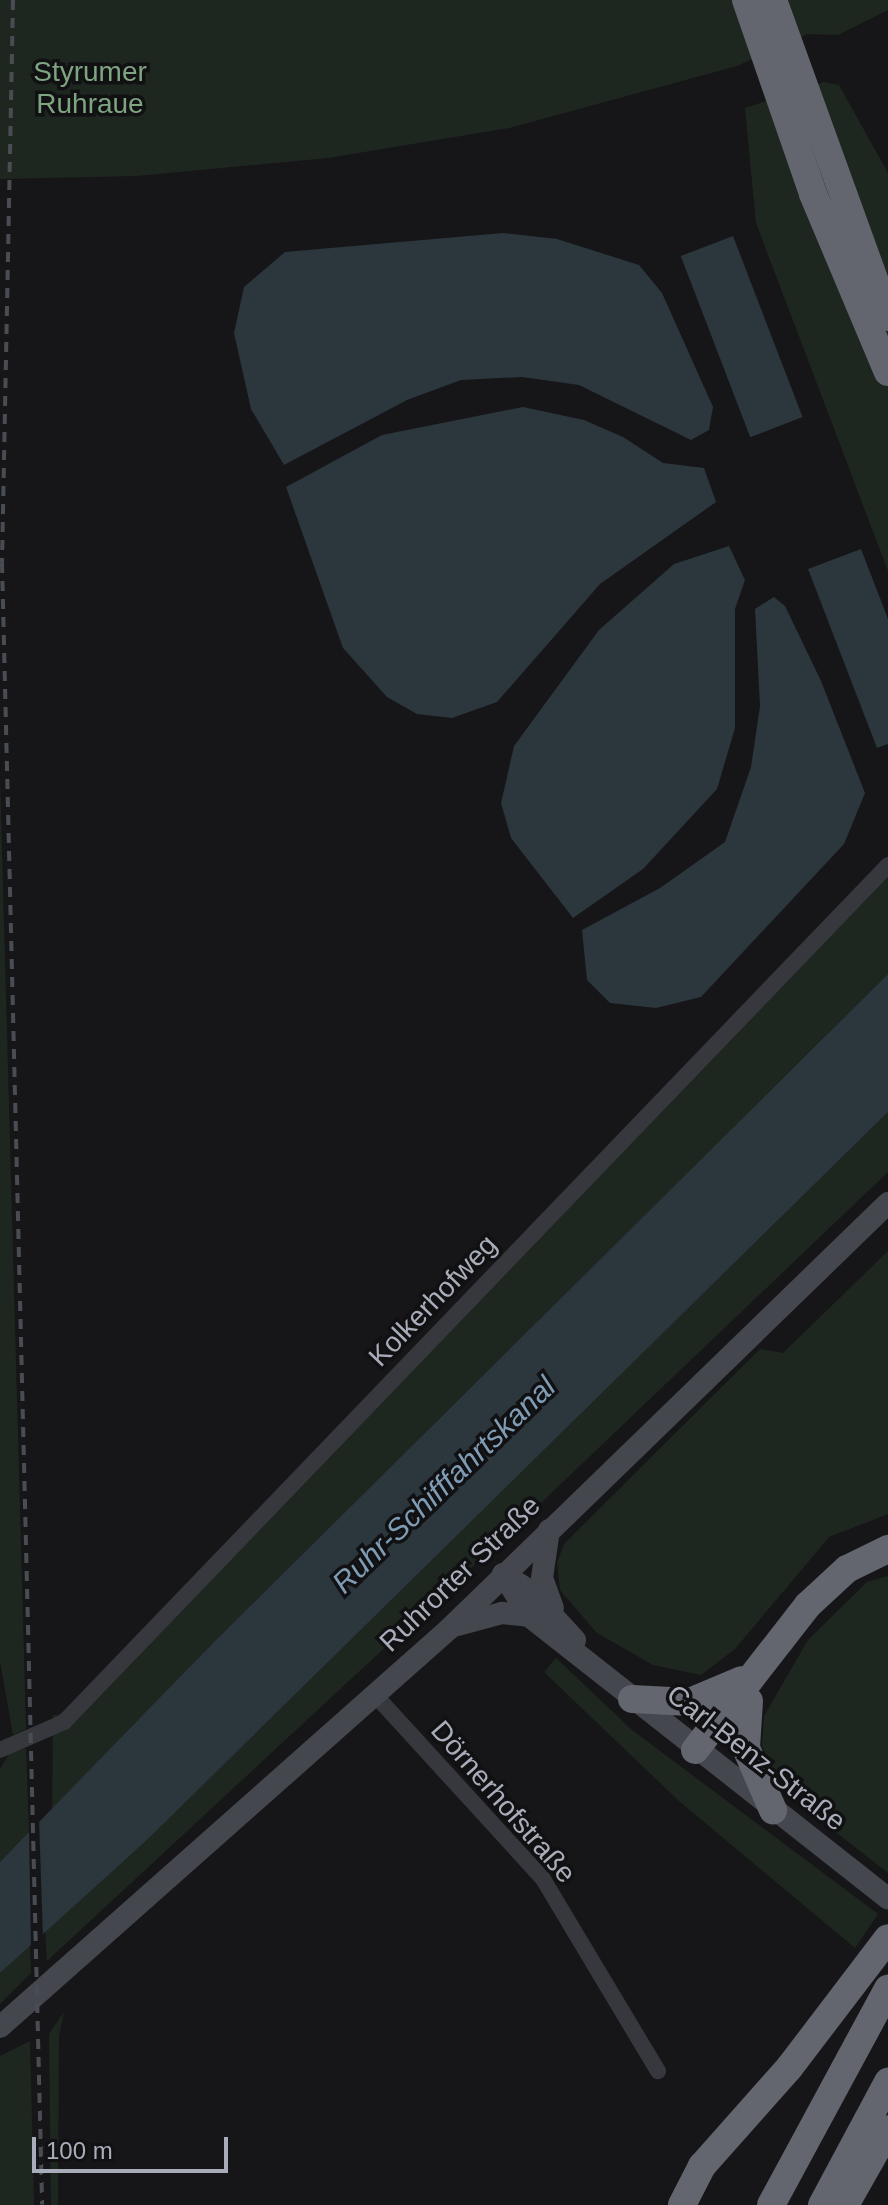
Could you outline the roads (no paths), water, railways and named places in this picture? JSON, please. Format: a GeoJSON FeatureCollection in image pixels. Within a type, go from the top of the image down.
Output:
{"type":"FeatureCollection","features":[{"type":"Feature","properties":{"kind":"highway"},"geometry":{"type":"LineString","coordinates":[[746,0],[888,317]]}},
{"type":"Feature","properties":{"kind":"highway"},"geometry":{"type":"LineString","coordinates":[[773,0],[791,97],[888,372]]}},
{"type":"Feature","properties":{"kind":"highway"},"geometry":{"type":"LineString","coordinates":[[702,1756],[752,1672],[830,1584],[868,1556],[888,1549]]}},
{"type":"Feature","properties":{"kind":"highway"},"geometry":{"type":"LineString","coordinates":[[702,1756],[749,1701],[811,1618],[855,1578],[888,1562]]}},
{"type":"Feature","properties":{"kind":"highway"},"geometry":{"type":"LineString","coordinates":[[632,1699],[705,1699],[752,1672]]}},
{"type":"Feature","properties":{"kind":"highway"},"geometry":{"type":"LineString","coordinates":[[749,1701],[746,1748],[773,1810]]}},
{"type":"Feature","properties":{"kind":"highway"},"geometry":{"type":"LineString","coordinates":[[682,2205],[702,2166],[789,2068],[888,1938]]}},
{"type":"Feature","properties":{"kind":"highway"},"geometry":{"type":"LineString","coordinates":[[818,2113],[888,1944]]}},
{"type":"Feature","properties":{"kind":"highway"},"geometry":{"type":"LineString","coordinates":[[771,2205],[818,2113],[888,1989]]}},
{"type":"Feature","properties":{"kind":"highway"},"geometry":{"type":"LineString","coordinates":[[822,2205],[888,2082]]}},
{"type":"Feature","properties":{"kind":"highway"},"geometry":{"type":"LineString","coordinates":[[845,2205],[888,2129]]}},
{"type":"Feature","properties":{"kind":"main road","name":"Ruhrorter Straße"},"geometry":{"type":"LineString","coordinates":[[0,2027],[58,1971],[449,1629],[888,1203]]}},
{"type":"Feature","properties":{"kind":"main road"},"geometry":{"type":"LineString","coordinates":[[549,1530],[542,1578],[559,1619]]}},
{"type":"Feature","properties":{"kind":"main road","name":"Carl-Benz-Straße"},"geometry":{"type":"LineString","coordinates":[[503,1574],[529,1616],[590,1660],[702,1756],[883,1896]]}},
{"type":"Feature","properties":{"kind":"main road","name":"Carl-Benz-Straße"},"geometry":{"type":"LineString","coordinates":[[503,1574],[529,1590],[559,1619],[590,1660]]}},
{"type":"Feature","properties":{"kind":"main road"},"geometry":{"type":"LineString","coordinates":[[449,1629],[502,1613],[529,1616]]}},
{"type":"Feature","properties":{"kind":"street","name":"Kolkerhofweg"},"geometry":{"type":"LineString","coordinates":[[0,1750],[64,1722],[888,865]]}},
{"type":"Feature","properties":{"kind":"street","name":"Dörnerhofstraße"},"geometry":{"type":"LineString","coordinates":[[376,1696],[543,1879],[658,2071]]}},
{"type":"Feature","properties":{"kind":"water"},"geometry":{"type":"Polygon","coordinates":[[[503,233],[557,239],[639,265],[662,293],[713,407],[709,430],[691,440],[579,385],[522,377],[461,380],[407,400],[284,465],[251,409],[234,333],[244,287],[285,252],[503,233]]]}},
{"type":"Feature","properties":{"kind":"water"},"geometry":{"type":"Polygon","coordinates":[[[733,236],[803,417],[750,437],[681,256],[733,236]]]}},
{"type":"Feature","properties":{"kind":"water"},"geometry":{"type":"Polygon","coordinates":[[[523,407],[584,420],[623,437],[663,463],[704,468],[716,502],[600,584],[497,702],[452,718],[417,714],[387,697],[343,648],[286,487],[382,435],[523,407]]]}},
{"type":"Feature","properties":{"kind":"water"},"geometry":{"type":"Polygon","coordinates":[[[729,546],[745,580],[735,609],[735,728],[717,789],[643,869],[573,918],[511,838],[501,803],[514,746],[599,630],[674,564],[729,546]]]}},
{"type":"Feature","properties":{"kind":"water"},"geometry":{"type":"Polygon","coordinates":[[[861,549],[888,619],[888,744],[877,748],[808,569],[861,549]]]}},
{"type":"Feature","properties":{"kind":"water"},"geometry":{"type":"Polygon","coordinates":[[[774,597],[785,606],[821,681],[865,793],[844,844],[701,997],[656,1008],[610,1003],[587,980],[582,930],[660,888],[725,842],[751,767],[760,706],[755,609],[774,597]]]}},
{"type":"Feature","properties":{"kind":"water","name":"Ruhr-Schifffahrtskanal"},"geometry":{"type":"Polygon","coordinates":[[[888,974],[888,1112],[148,1839],[0,1973],[0,1862],[215,1641],[888,974]]]}},
{"type":"Feature","properties":{"kind":"railway"},"geometry":{"type":"LineString","coordinates":[[13,0],[2,563],[42,2205]]}},
{"type":"Feature","properties":{"kind":"park label","name":"Styrumer Ruhraue"},"geometry":{"type":"Point","coordinates":[90,88]}}]}
